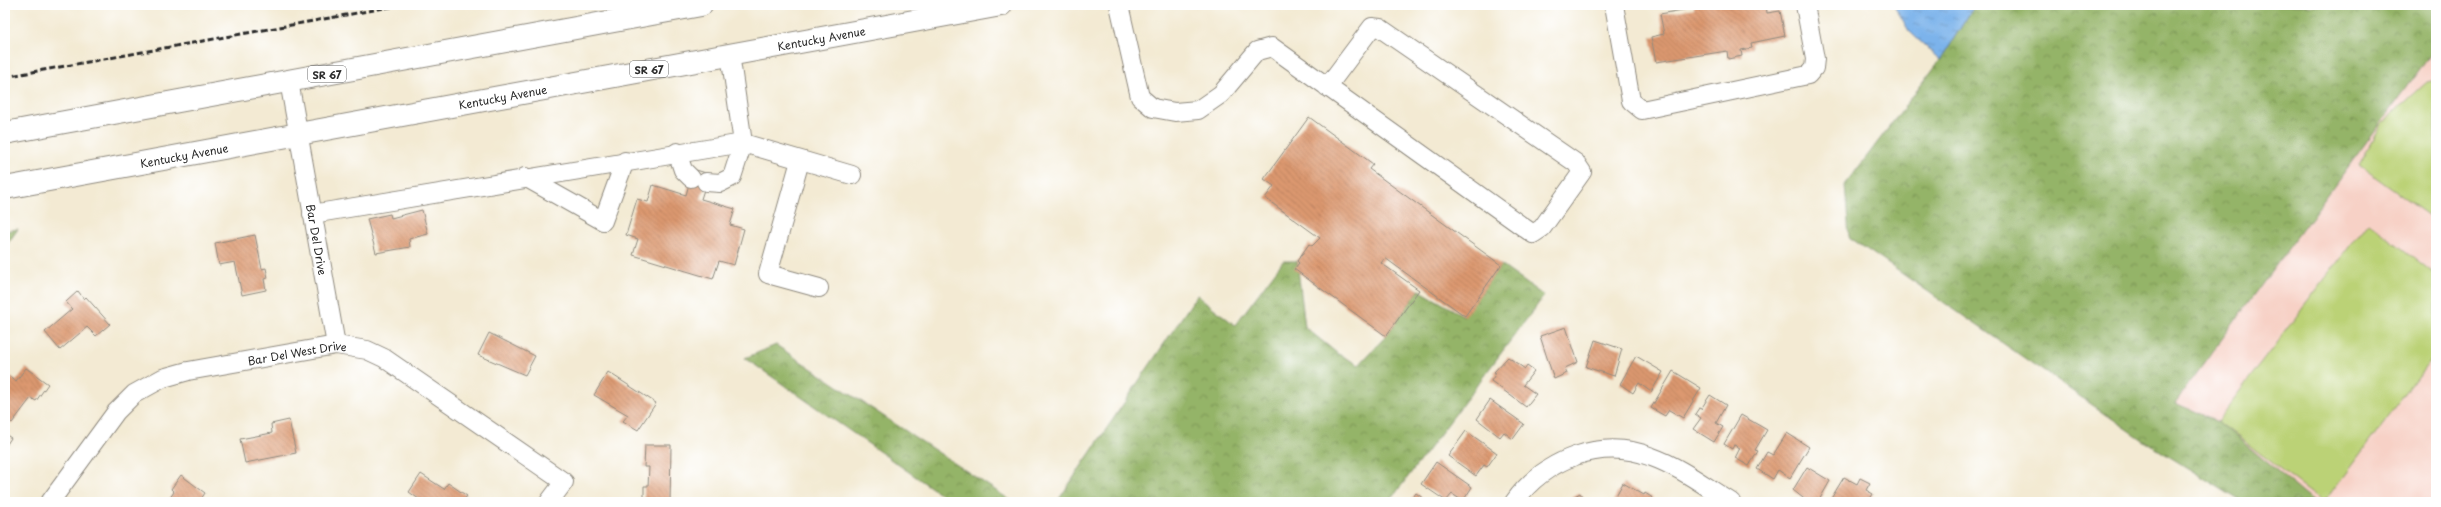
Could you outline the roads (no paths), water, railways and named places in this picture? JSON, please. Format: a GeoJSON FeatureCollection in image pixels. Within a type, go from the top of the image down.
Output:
{"type":"FeatureCollection","features":[{"type":"Feature","properties":{"kind":"main road","name":"SR 67"},"geometry":{"type":"LineString","coordinates":[[5,133],[701,5]]}},
{"type":"Feature","properties":{"kind":"main road","name":"Kentucky Avenue"},"geometry":{"type":"LineString","coordinates":[[5,188],[1001,5]]}},
{"type":"Feature","properties":{"kind":"street"},"geometry":{"type":"LineString","coordinates":[[1119,5],[1140,97],[1153,108],[1175,112],[1198,110],[1221,94],[1257,51],[1272,47],[1327,87],[1533,234],[1542,228],[1582,172],[1576,163],[1380,28],[1372,27],[1327,87]]}},
{"type":"Feature","properties":{"kind":"street"},"geometry":{"type":"LineString","coordinates":[[1614,5],[1631,101],[1642,110],[1808,75],[1814,68],[1815,59],[1805,5]]}},
{"type":"Feature","properties":{"kind":"street"},"geometry":{"type":"LineString","coordinates":[[677,152],[683,170],[698,180],[720,183],[732,177],[743,143],[730,54]]}},
{"type":"Feature","properties":{"kind":"street"},"geometry":{"type":"LineString","coordinates":[[289,81],[298,133]]}},
{"type":"Feature","properties":{"kind":"street","name":"Bar Del Drive"},"geometry":{"type":"LineString","coordinates":[[298,133],[336,345]]}},
{"type":"Feature","properties":{"kind":"street"},"geometry":{"type":"LineString","coordinates":[[312,214],[525,177],[677,152],[743,143],[800,161],[852,175]]}},
{"type":"Feature","properties":{"kind":"street"},"geometry":{"type":"LineString","coordinates":[[525,177],[603,221],[625,161]]}},
{"type":"Feature","properties":{"kind":"street"},"geometry":{"type":"LineString","coordinates":[[800,161],[768,274],[819,288]]}},
{"type":"Feature","properties":{"kind":"street","name":"Bar Del West Drive"},"geometry":{"type":"LineString","coordinates":[[50,502],[116,412],[147,385],[180,372],[336,345],[367,350],[384,358],[564,482],[549,502]]}},
{"type":"Feature","properties":{"kind":"street"},"geometry":{"type":"LineString","coordinates":[[1514,502],[1533,480],[1560,462],[1590,452],[1609,449],[1650,456],[1665,462],[1731,502]]}},
{"type":"Feature","properties":{"kind":"water"},"geometry":{"type":"Polygon","coordinates":[[[1894,5],[1975,5],[1940,60],[1909,31],[1894,5]]]}},
{"type":"Feature","properties":{"kind":"railway"},"geometry":{"type":"LineString","coordinates":[[5,77],[401,5]]}}]}
